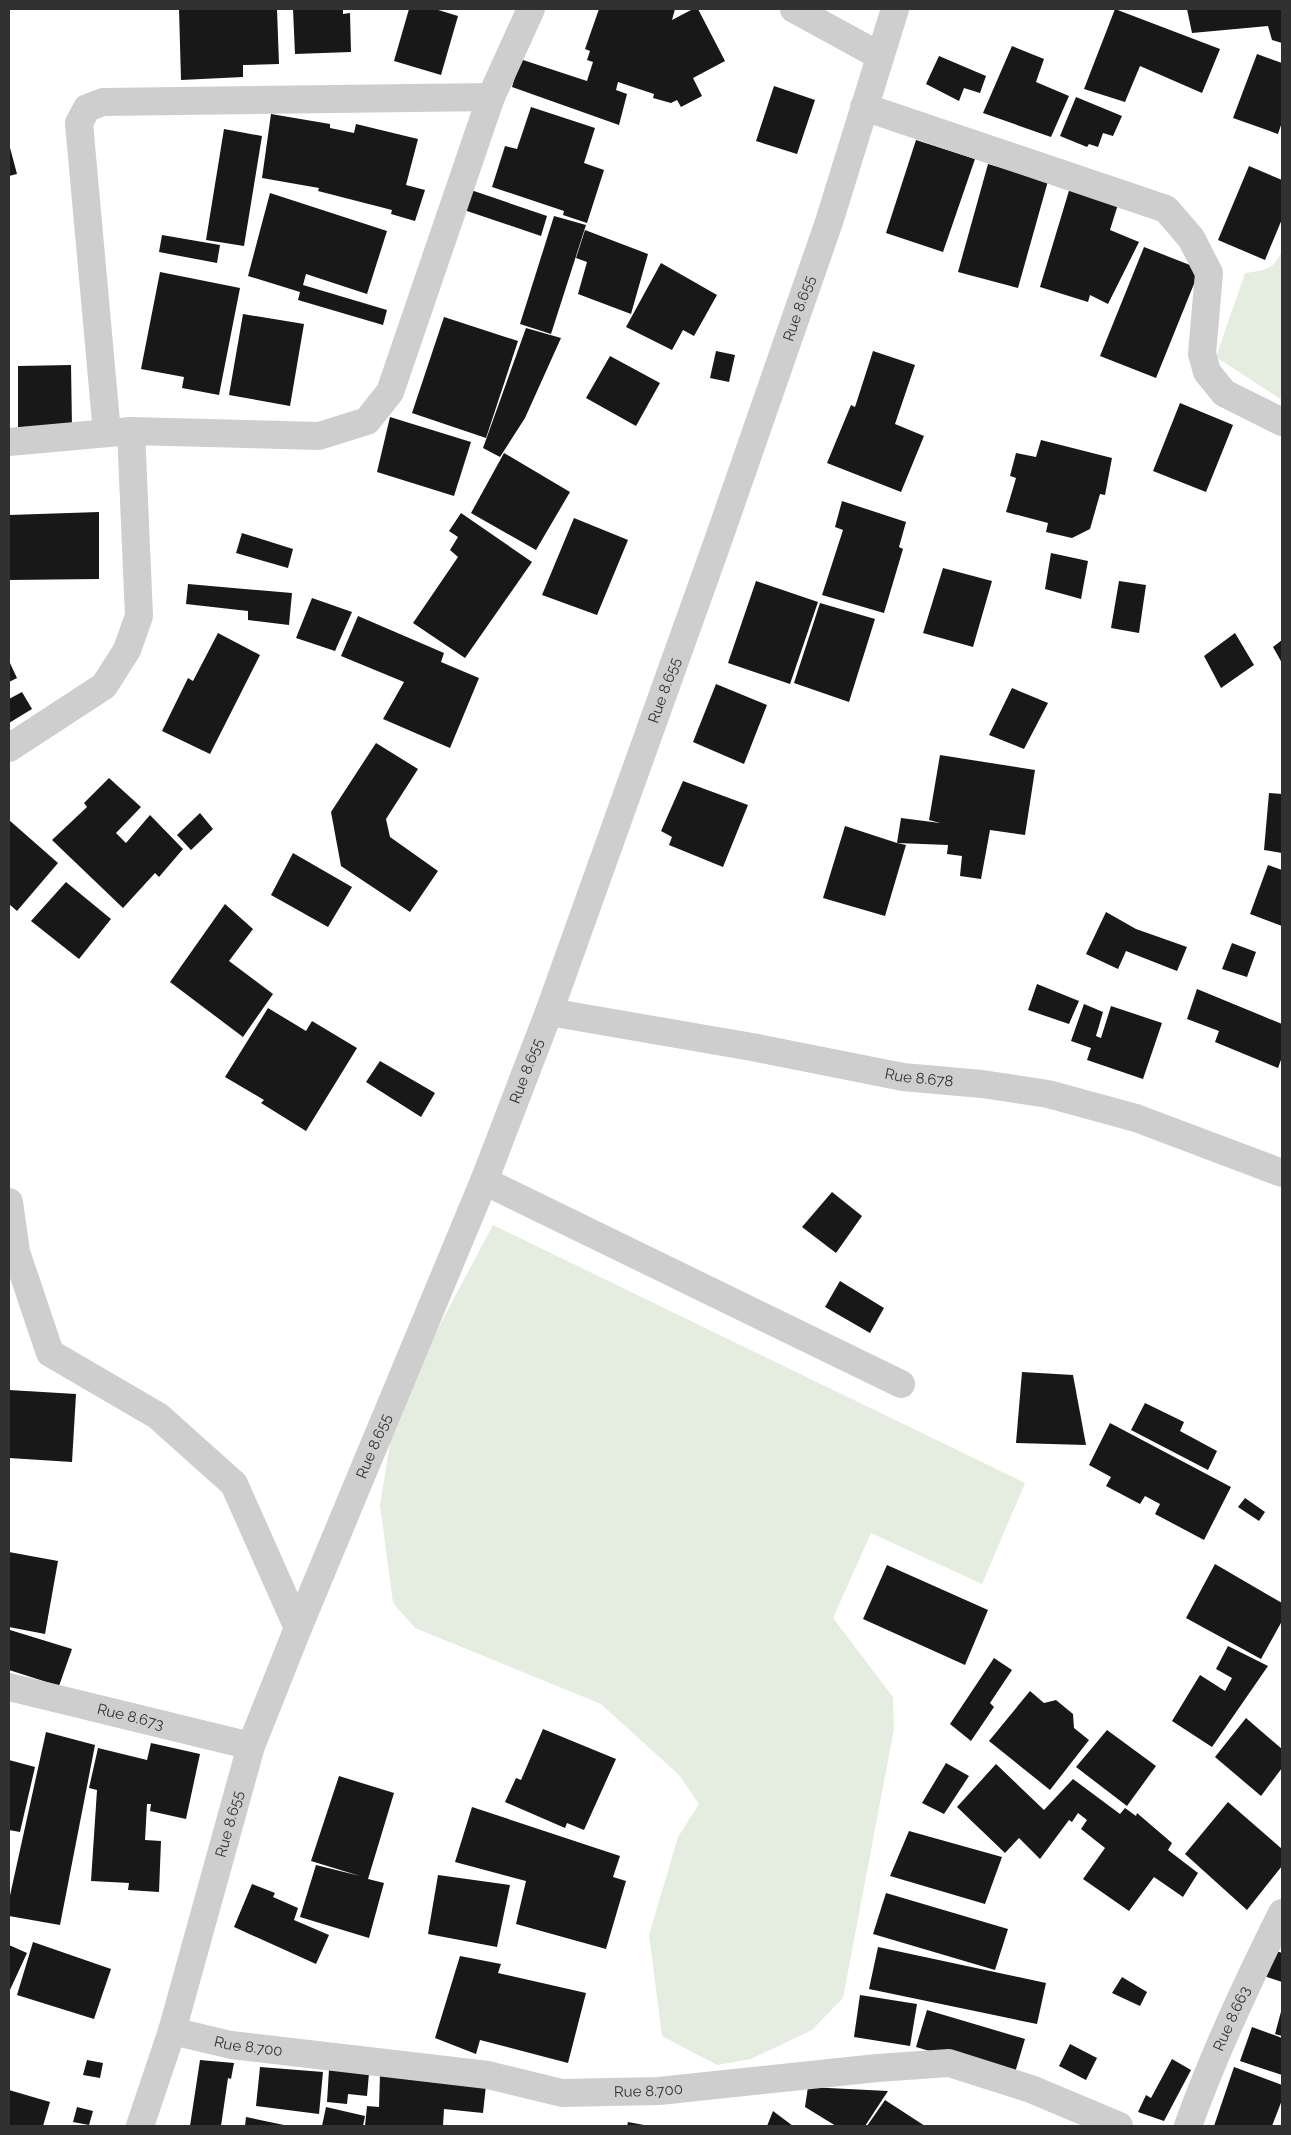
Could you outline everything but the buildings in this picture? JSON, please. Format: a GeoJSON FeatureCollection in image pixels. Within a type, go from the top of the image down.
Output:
{"type":"FeatureCollection","features":[{"type":"Feature","properties":{"kind":"street"},"geometry":{"type":"LineString","coordinates":[[9,442],[119,432],[319,436],[367,421],[390,392],[491,97],[531,9]]}},
{"type":"Feature","properties":{"kind":"street"},"geometry":{"type":"LineString","coordinates":[[794,9],[880,56]]}},
{"type":"Feature","properties":{"kind":"street","name":"Rue 8.655"},"geometry":{"type":"LineString","coordinates":[[140,2126],[172,2031],[251,1746],[298,1628],[484,1181],[549,1012],[719,538],[829,222],[895,9]]}},
{"type":"Feature","properties":{"kind":"street"},"geometry":{"type":"LineString","coordinates":[[9,748],[104,686],[127,650],[139,616],[119,432],[78,123],[86,108],[103,102],[491,97]]}},
{"type":"Feature","properties":{"kind":"street"},"geometry":{"type":"LineString","coordinates":[[864,107],[1166,210],[1192,238],[1209,273],[1202,354],[1207,372],[1224,394],[1282,422]]}},
{"type":"Feature","properties":{"kind":"street","name":"Rue 8.678"},"geometry":{"type":"LineString","coordinates":[[549,1012],[752,1047],[904,1077],[982,1084],[1048,1094],[1136,1118],[1282,1173]]}},
{"type":"Feature","properties":{"kind":"street"},"geometry":{"type":"LineString","coordinates":[[484,1181],[902,1384]]}},
{"type":"Feature","properties":{"kind":"street"},"geometry":{"type":"LineString","coordinates":[[9,1202],[16,1252],[50,1353],[158,1416],[234,1484],[298,1628]]}},
{"type":"Feature","properties":{"kind":"street","name":"Rue 8.673"},"geometry":{"type":"LineString","coordinates":[[9,1687],[251,1746]]}},
{"type":"Feature","properties":{"kind":"street","name":"Rue 8.663"},"geometry":{"type":"LineString","coordinates":[[1188,2126],[1207,2072],[1234,2010],[1282,1913]]}},
{"type":"Feature","properties":{"kind":"street","name":"Rue 8.700"},"geometry":{"type":"LineString","coordinates":[[172,2031],[231,2045],[488,2075],[562,2093],[659,2091],[868,2069],[950,2063],[1031,2089],[1119,2126]]}},
{"type":"Feature","properties":{"kind":"shaded area"},"geometry":{"type":"Polygon","coordinates":[[[1282,250],[1282,400],[1216,357],[1245,273],[1268,268],[1276,262],[1282,250]]]}},
{"type":"Feature","properties":{"kind":"shaded area"},"geometry":{"type":"Polygon","coordinates":[[[493,1225],[1025,1483],[982,1584],[871,1533],[833,1618],[893,1697],[894,1729],[843,1998],[812,2030],[751,2059],[717,2065],[662,2036],[649,1935],[678,1837],[699,1804],[679,1775],[601,1704],[415,1628],[393,1603],[380,1505],[396,1407],[493,1225]]]}}]}
